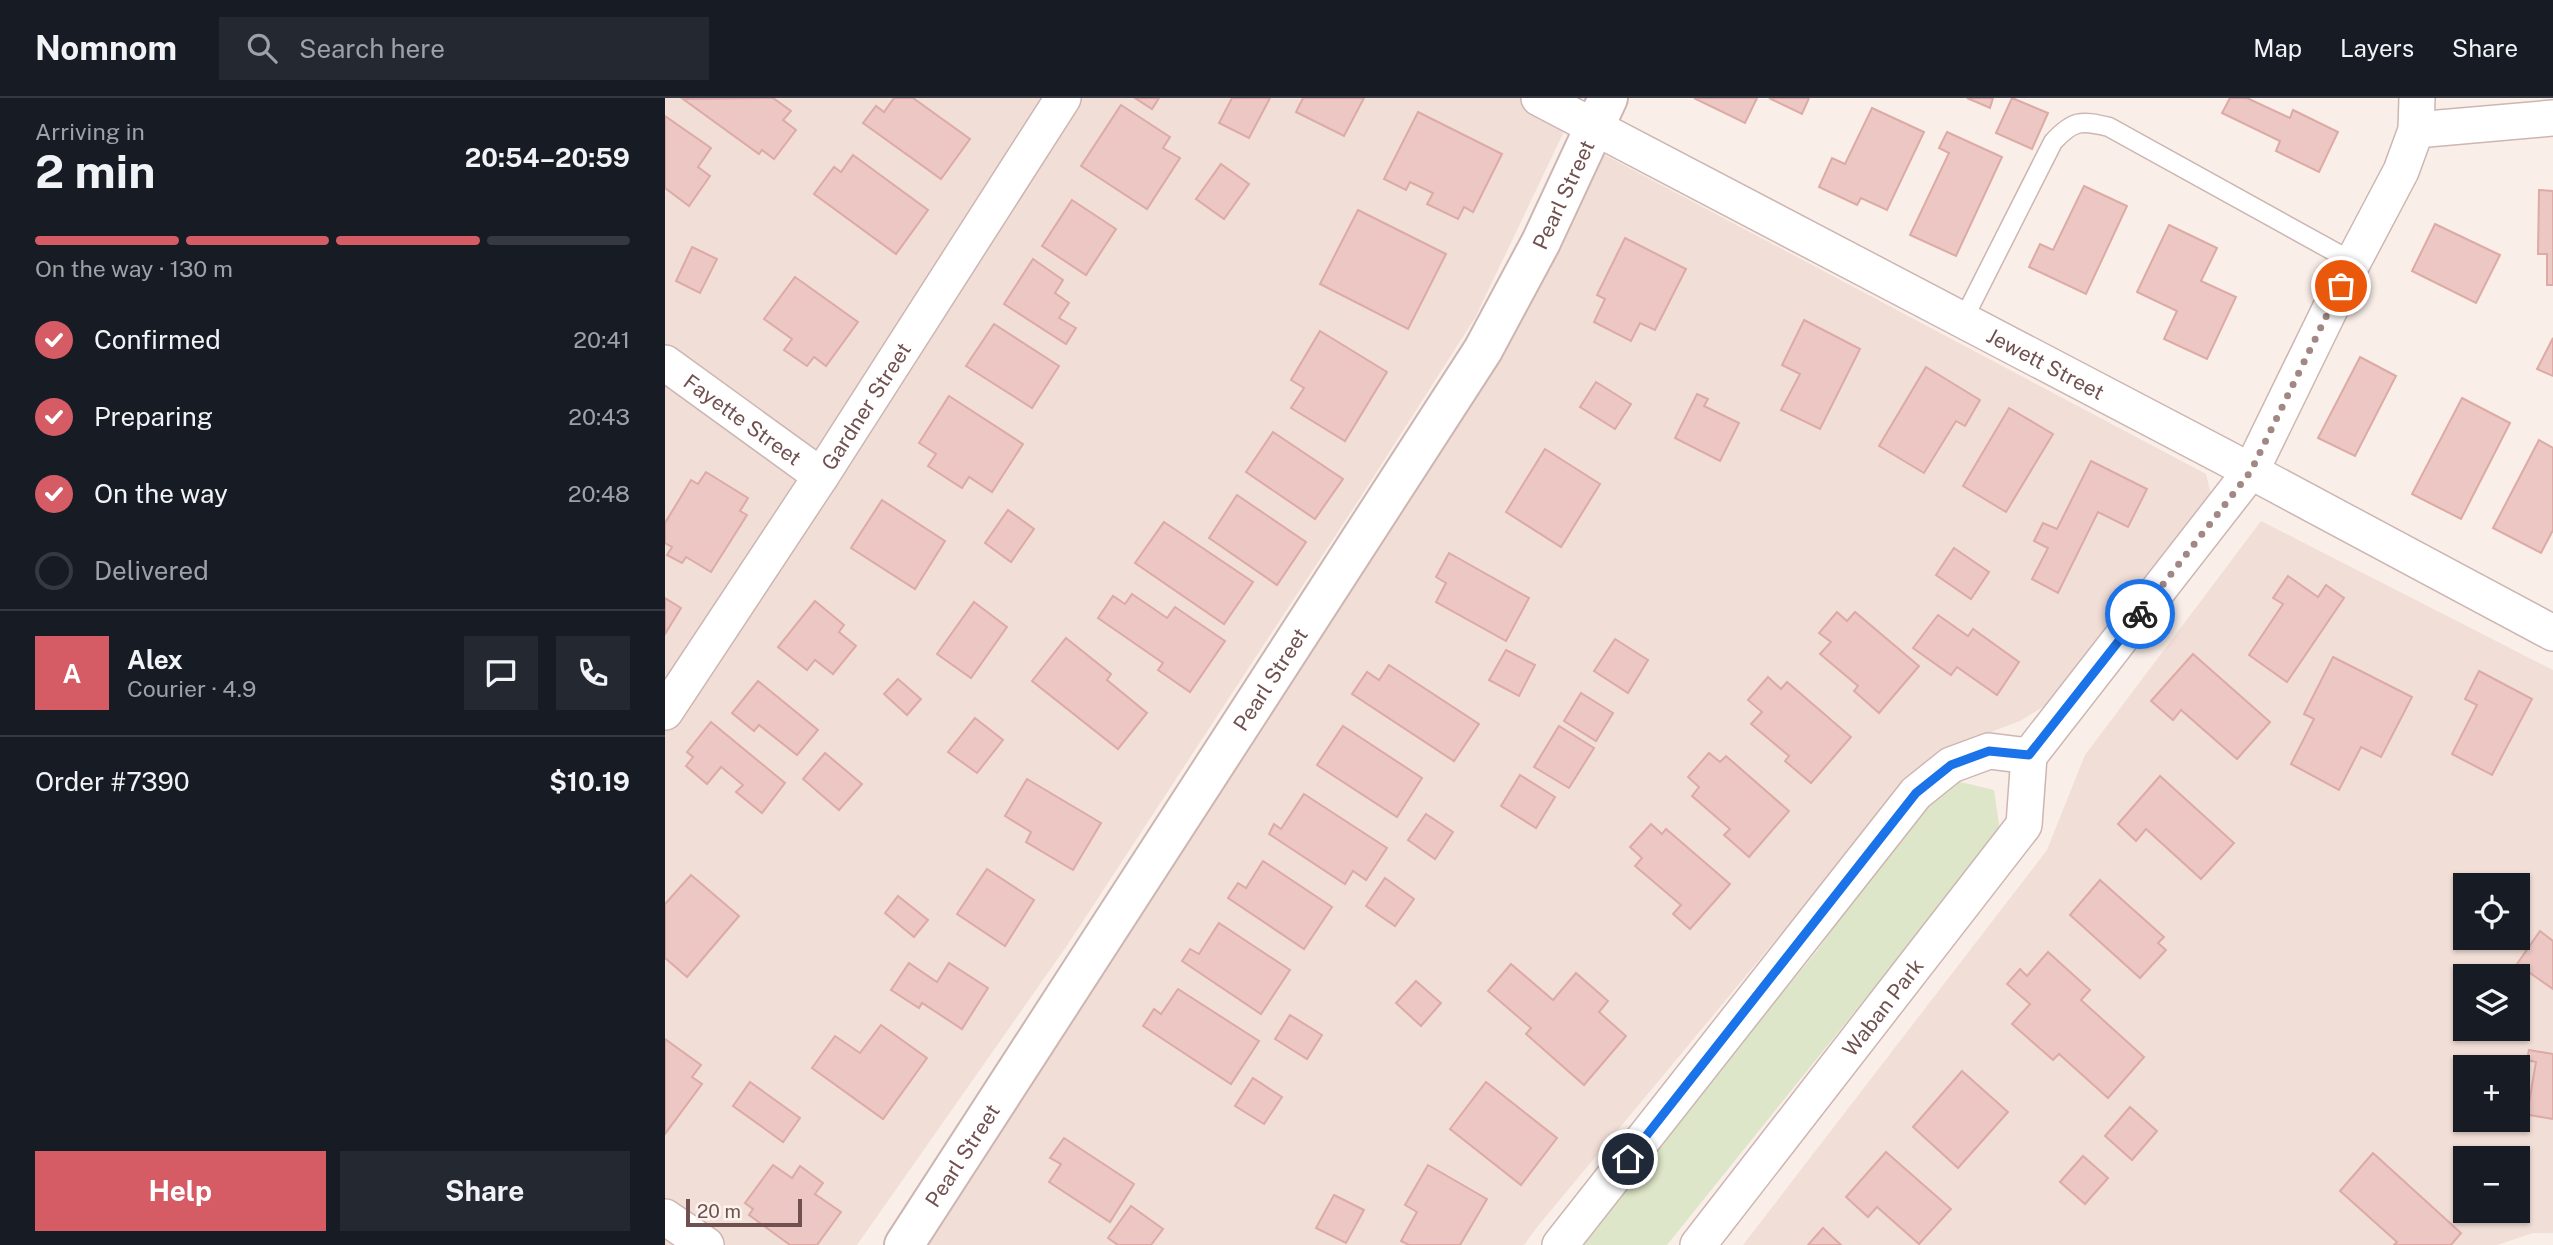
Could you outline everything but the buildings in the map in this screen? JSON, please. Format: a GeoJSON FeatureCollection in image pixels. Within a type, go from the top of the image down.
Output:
{"type":"FeatureCollection","features":[{"type":"Feature","properties":{"kind":"street","name":"Gardner Street"},"geometry":{"type":"LineString","coordinates":[[665,712],[821,476],[1063,98]]}},
{"type":"Feature","properties":{"kind":"street","name":"Jewett Street"},"geometry":{"type":"LineString","coordinates":[[1539,98],[1602,112],[1963,320],[2553,633]]}},
{"type":"Feature","properties":{"kind":"street","name":"Pearl Street"},"geometry":{"type":"LineString","coordinates":[[904,1245],[1483,350],[1541,242],[1602,112]]}},
{"type":"Feature","properties":{"kind":"street"},"geometry":{"type":"LineString","coordinates":[[1560,1245],[1916,793],[1951,765],[1989,751],[2029,755],[2251,471],[2353,262],[2401,171],[2416,114],[2553,118]]}},
{"type":"Feature","properties":{"kind":"street","name":"Fayette Street"},"geometry":{"type":"LineString","coordinates":[[665,363],[821,476]]}},
{"type":"Feature","properties":{"kind":"street","name":"Waban Park"},"geometry":{"type":"LineString","coordinates":[[1698,1245],[2024,825],[2029,755]]}},
{"type":"Feature","properties":{"kind":"street"},"geometry":{"type":"LineString","coordinates":[[665,1217],[706,1245]]}},
{"type":"Feature","properties":{"kind":"lane"},"geometry":{"type":"LineString","coordinates":[[1963,320],[2053,142],[2066,127],[2085,121],[2109,127],[2353,262]]}},
{"type":"Feature","properties":{"kind":"shaded area"},"geometry":{"type":"Polygon","coordinates":[[[665,98],[1580,98],[1475,318],[1066,947],[857,1245],[665,1245],[665,98]]]}},
{"type":"Feature","properties":{"kind":"shaded area"},"geometry":{"type":"Polygon","coordinates":[[[1603,154],[2206,474],[2212,498],[2048,704],[2020,721],[1948,748],[1917,770],[1524,1245],[920,1245],[1603,154]]]}},
{"type":"Feature","properties":{"kind":"shaded area"},"geometry":{"type":"Polygon","coordinates":[[[2261,521],[2553,670],[2553,1233],[2533,1233],[2497,1245],[1743,1245],[2047,850],[2085,755],[2261,521]]]}},
{"type":"Feature","properties":{"kind":"green space"},"geometry":{"type":"Polygon","coordinates":[[[1952,780],[1994,790],[2000,831],[1667,1245],[1575,1245],[1817,951],[1923,801],[1952,780]]]}},
{"type":"Feature","properties":{"kind":"way so far"},"geometry":{"type":"LineString","coordinates":[[2140,614],[2251,471],[2341,286]]}},
{"type":"Feature","properties":{"kind":"route"},"geometry":{"type":"LineString","coordinates":[[1628,1159],[1916,793],[1951,765],[1989,751],[2029,755],[2140,614]]}}]}
